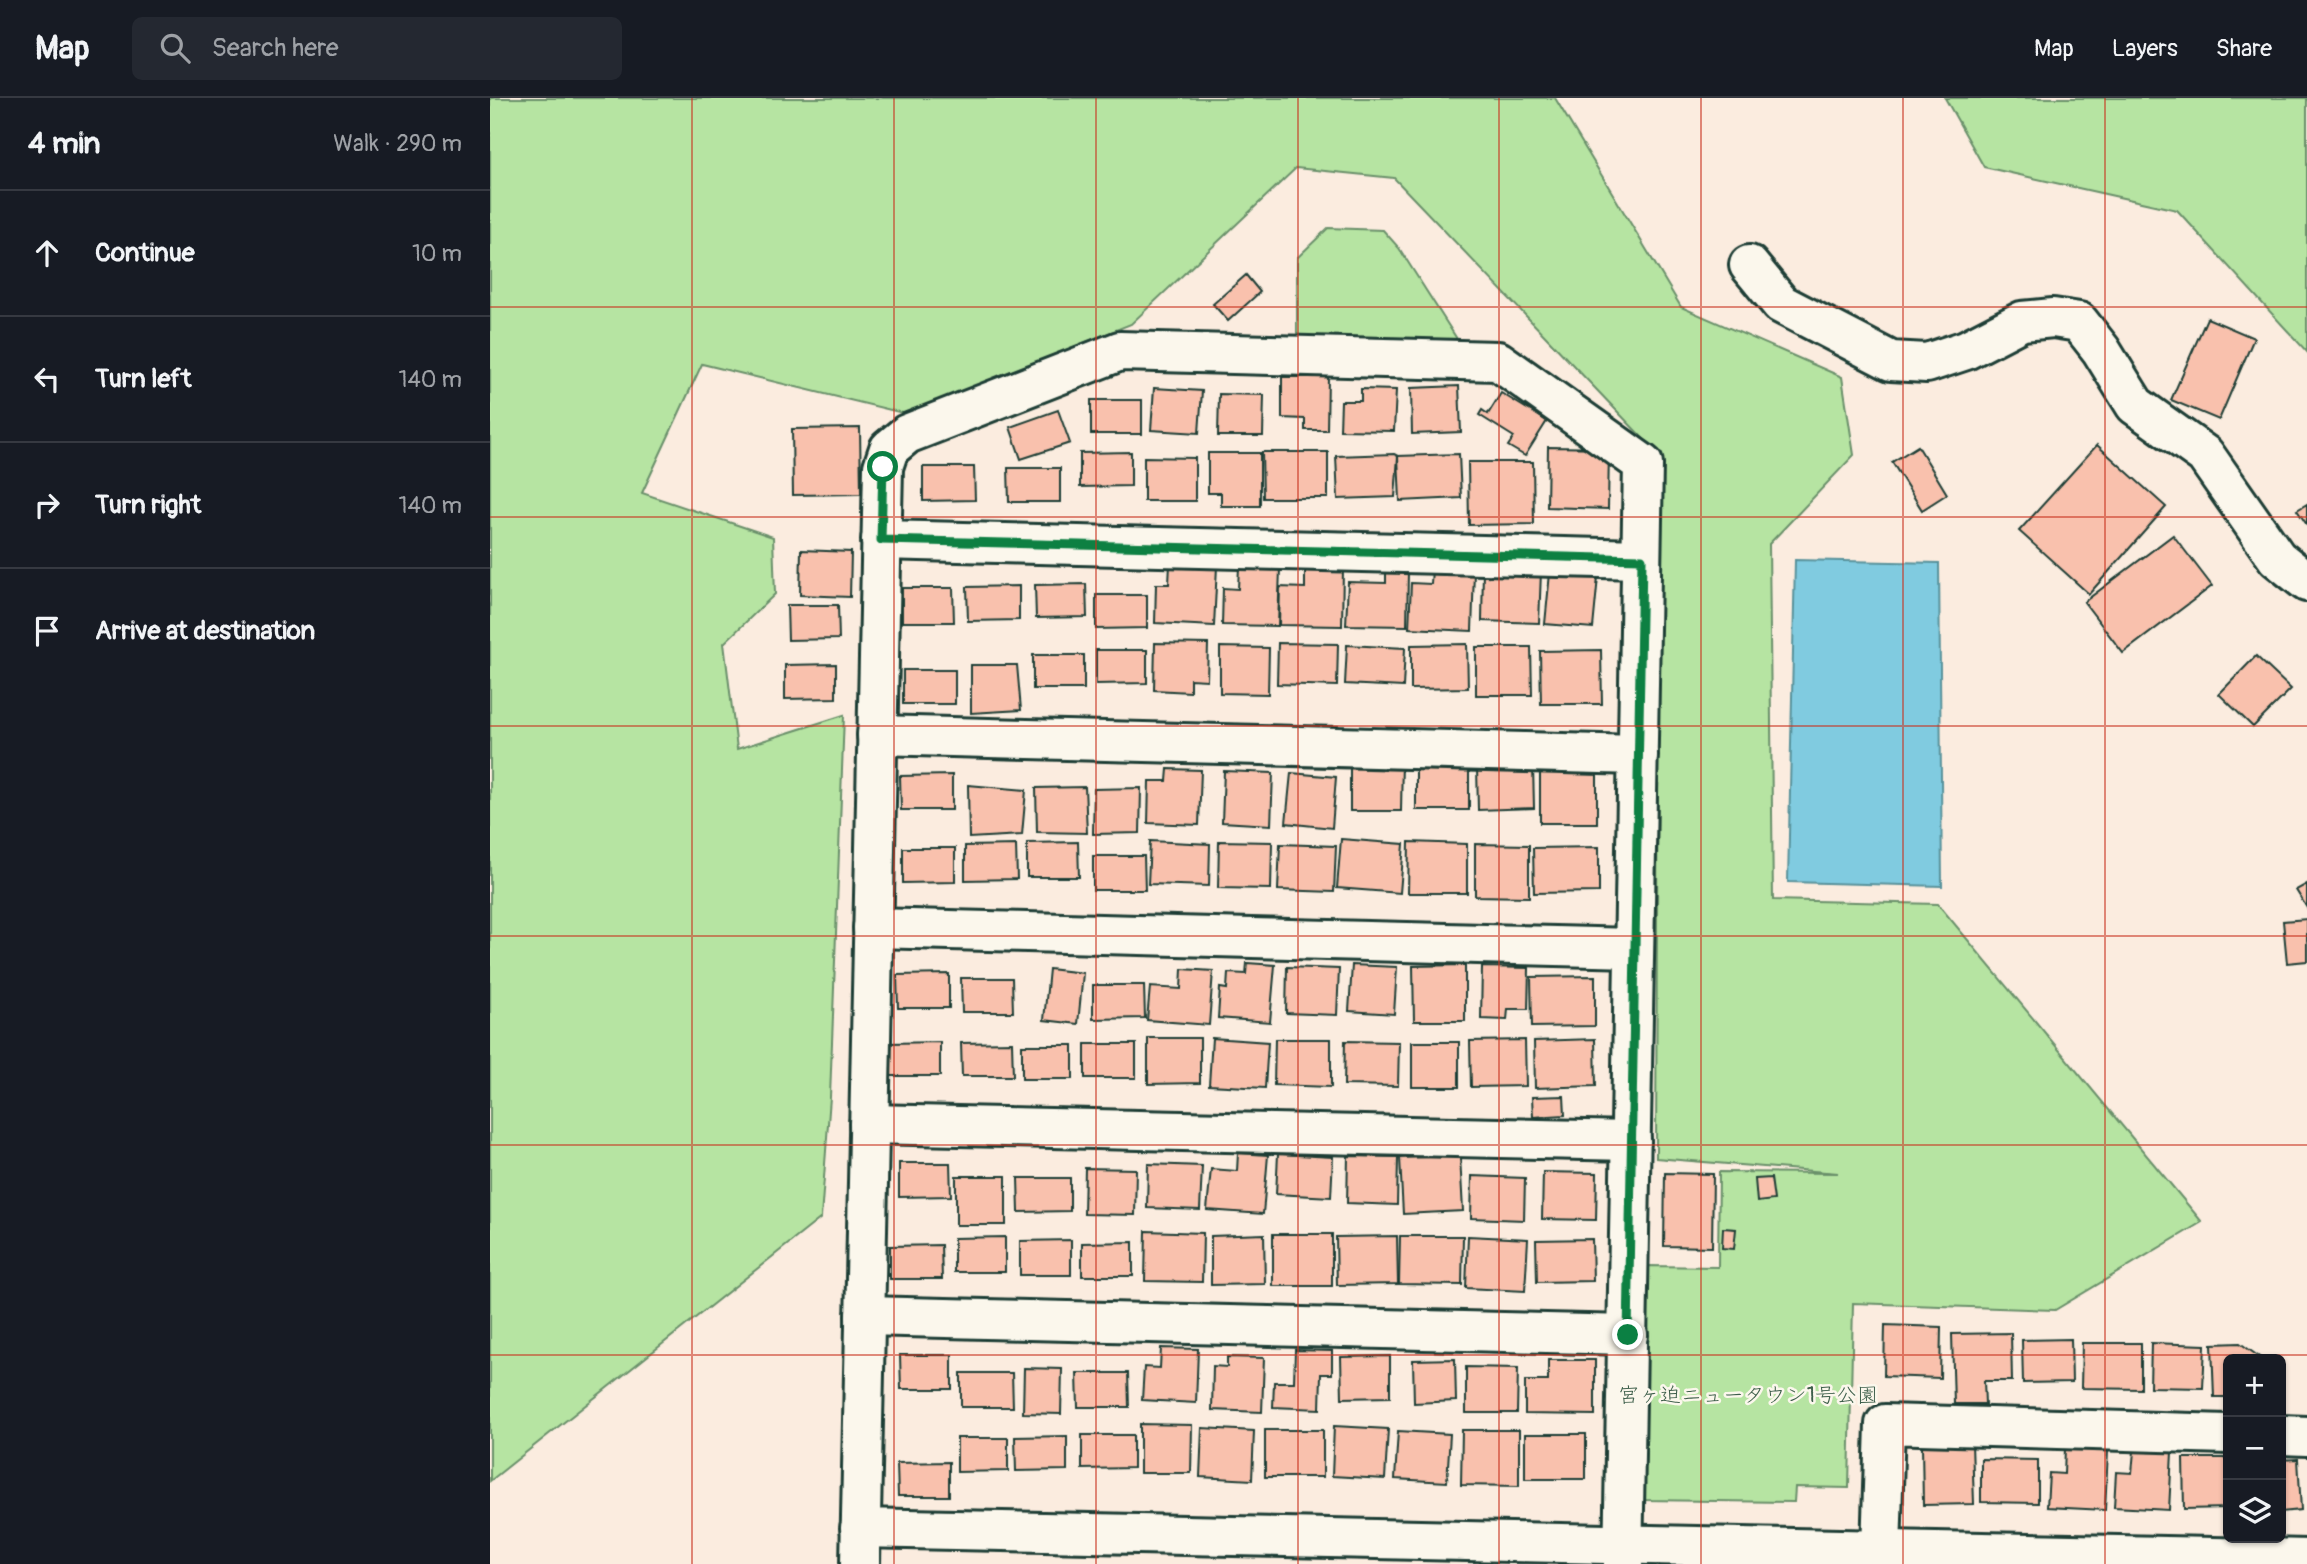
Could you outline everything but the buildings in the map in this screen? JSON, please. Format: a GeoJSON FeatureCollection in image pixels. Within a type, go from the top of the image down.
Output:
{"type":"FeatureCollection","features":[{"type":"Feature","properties":{"kind":"street"},"geometry":{"type":"LineString","coordinates":[[1749,265],[1782,304],[1891,361],[1927,363],[1966,350],[2022,321],[2053,318],[2080,322],[2135,405],[2205,455],[2277,558],[2307,582]]}},
{"type":"Feature","properties":{"kind":"street"},"geometry":{"type":"LineString","coordinates":[[1623,1555],[1643,464],[1498,361],[1120,351],[907,434],[890,449],[883,467],[860,1546],[1623,1555],[1881,1551],[2307,1559]]}},
{"type":"Feature","properties":{"kind":"street"},"geometry":{"type":"LineString","coordinates":[[881,540],[1642,559]]}},
{"type":"Feature","properties":{"kind":"street"},"geometry":{"type":"LineString","coordinates":[[877,735],[1638,755]]}},
{"type":"Feature","properties":{"kind":"street"},"geometry":{"type":"LineString","coordinates":[[873,928],[1634,948]]}},
{"type":"Feature","properties":{"kind":"street"},"geometry":{"type":"LineString","coordinates":[[869,1124],[1631,1141]]}},
{"type":"Feature","properties":{"kind":"street"},"geometry":{"type":"LineString","coordinates":[[865,1316],[1628,1335]]}},
{"type":"Feature","properties":{"kind":"street"},"geometry":{"type":"LineString","coordinates":[[1881,1551],[1885,1424],[2223,1434]]}},
{"type":"Feature","properties":{"kind":"street"},"geometry":{"type":"LineString","coordinates":[[2286,1435],[2307,1436]]}},
{"type":"Feature","properties":{"kind":"green space","name":"宮ヶ迫ニュータウン1号公園"},"geometry":{"type":"Polygon","coordinates":[[[490,98],[1555,98],[1681,307],[1842,377],[1854,455],[1769,544],[1773,900],[1938,904],[2202,1222],[2055,1310],[1853,1303],[1849,1488],[1795,1487],[1794,1502],[1644,1500],[1648,1266],[1718,1267],[1719,1172],[1838,1173],[1656,1158],[1659,455],[1394,178],[1296,168],[1131,324],[907,414],[702,364],[642,493],[773,537],[775,594],[724,643],[737,749],[844,715],[830,1097],[821,1218],[490,1481],[490,98]]]}},
{"type":"Feature","properties":{"kind":"green space"},"geometry":{"type":"Polygon","coordinates":[[[1945,98],[2307,98],[2307,352],[2177,210],[1984,167],[1945,98]]]}},
{"type":"Feature","properties":{"kind":"green space"},"geometry":{"type":"Polygon","coordinates":[[[1328,228],[1383,230],[1399,248],[1464,350],[1297,341],[1297,258],[1328,228]]]}},
{"type":"Feature","properties":{"kind":"water"},"geometry":{"type":"Polygon","coordinates":[[[1795,560],[1939,563],[1942,886],[1788,882],[1795,560]]]}},
{"type":"Feature","properties":{"kind":"route"},"geometry":{"type":"LineString","coordinates":[[883,467],[881,540],[1642,559],[1628,1335]]}}]}
